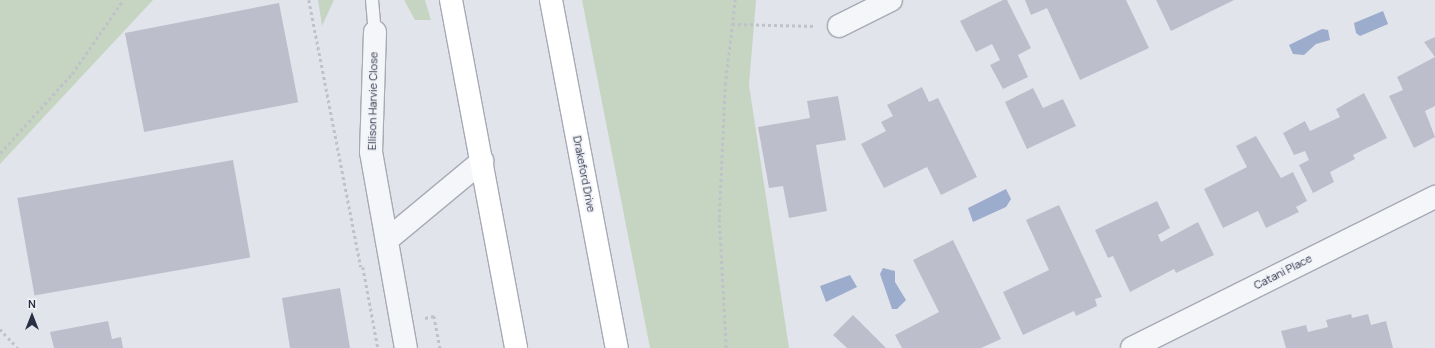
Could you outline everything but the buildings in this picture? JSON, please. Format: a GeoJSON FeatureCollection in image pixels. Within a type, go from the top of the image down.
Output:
{"type":"FeatureCollection","features":[{"type":"Feature","properties":{"kind":"highway"},"geometry":{"type":"LineString","coordinates":[[451,0],[516,348]]}},
{"type":"Feature","properties":{"kind":"highway","name":"Drakeford Drive"},"geometry":{"type":"LineString","coordinates":[[551,0],[617,348]]}},
{"type":"Feature","properties":{"kind":"street"},"geometry":{"type":"LineString","coordinates":[[839,26],[891,0]]}},
{"type":"Feature","properties":{"kind":"street","name":"Ellison Harvie Close"},"geometry":{"type":"LineString","coordinates":[[375,32],[371,152],[406,348]]}},
{"type":"Feature","properties":{"kind":"street"},"geometry":{"type":"LineString","coordinates":[[387,240],[482,161]]}},
{"type":"Feature","properties":{"kind":"street","name":"Catani Place"},"geometry":{"type":"LineString","coordinates":[[1132,348],[1435,197]]}},
{"type":"Feature","properties":{"kind":"lane"},"geometry":{"type":"LineString","coordinates":[[372,0],[375,32]]}},
{"type":"Feature","properties":{"kind":"path"},"geometry":{"type":"LineString","coordinates":[[0,153],[72,74],[123,0]]}},
{"type":"Feature","properties":{"kind":"path"},"geometry":{"type":"LineString","coordinates":[[309,0],[362,267]]}},
{"type":"Feature","properties":{"kind":"path"},"geometry":{"type":"LineString","coordinates":[[726,348],[719,218],[732,24],[735,0]]}},
{"type":"Feature","properties":{"kind":"path"},"geometry":{"type":"LineString","coordinates":[[732,24],[839,26]]}},
{"type":"Feature","properties":{"kind":"path"},"geometry":{"type":"LineString","coordinates":[[418,320],[434,316],[440,348]]}},
{"type":"Feature","properties":{"kind":"path"},"geometry":{"type":"LineString","coordinates":[[0,329],[18,348]]}},
{"type":"Feature","properties":{"kind":"green space"},"geometry":{"type":"Polygon","coordinates":[[[0,0],[153,0],[0,164],[0,0]]]}},
{"type":"Feature","properties":{"kind":"green space"},"geometry":{"type":"Polygon","coordinates":[[[318,0],[334,0],[322,26],[318,0]]]}},
{"type":"Feature","properties":{"kind":"green space"},"geometry":{"type":"Polygon","coordinates":[[[404,0],[425,0],[431,20],[415,20],[404,0]]]}},
{"type":"Feature","properties":{"kind":"green space"},"geometry":{"type":"Polygon","coordinates":[[[582,0],[756,0],[749,85],[789,348],[650,348],[582,0]]]}},
{"type":"Feature","properties":{"kind":"water"},"geometry":{"type":"Polygon","coordinates":[[[1383,11],[1388,24],[1360,36],[1356,33],[1354,23],[1383,11]]]}},
{"type":"Feature","properties":{"kind":"water"},"geometry":{"type":"Polygon","coordinates":[[[1322,29],[1328,30],[1330,40],[1316,44],[1304,55],[1293,54],[1289,45],[1322,29]]]}},
{"type":"Feature","properties":{"kind":"water"},"geometry":{"type":"Polygon","coordinates":[[[1006,189],[1011,199],[1006,207],[973,222],[968,208],[1006,189]]]}},
{"type":"Feature","properties":{"kind":"water"},"geometry":{"type":"Polygon","coordinates":[[[883,268],[895,271],[895,282],[906,300],[897,309],[892,309],[880,274],[883,268]]]}},
{"type":"Feature","properties":{"kind":"water"},"geometry":{"type":"Polygon","coordinates":[[[850,275],[857,287],[826,302],[820,286],[850,275]]]}}]}
